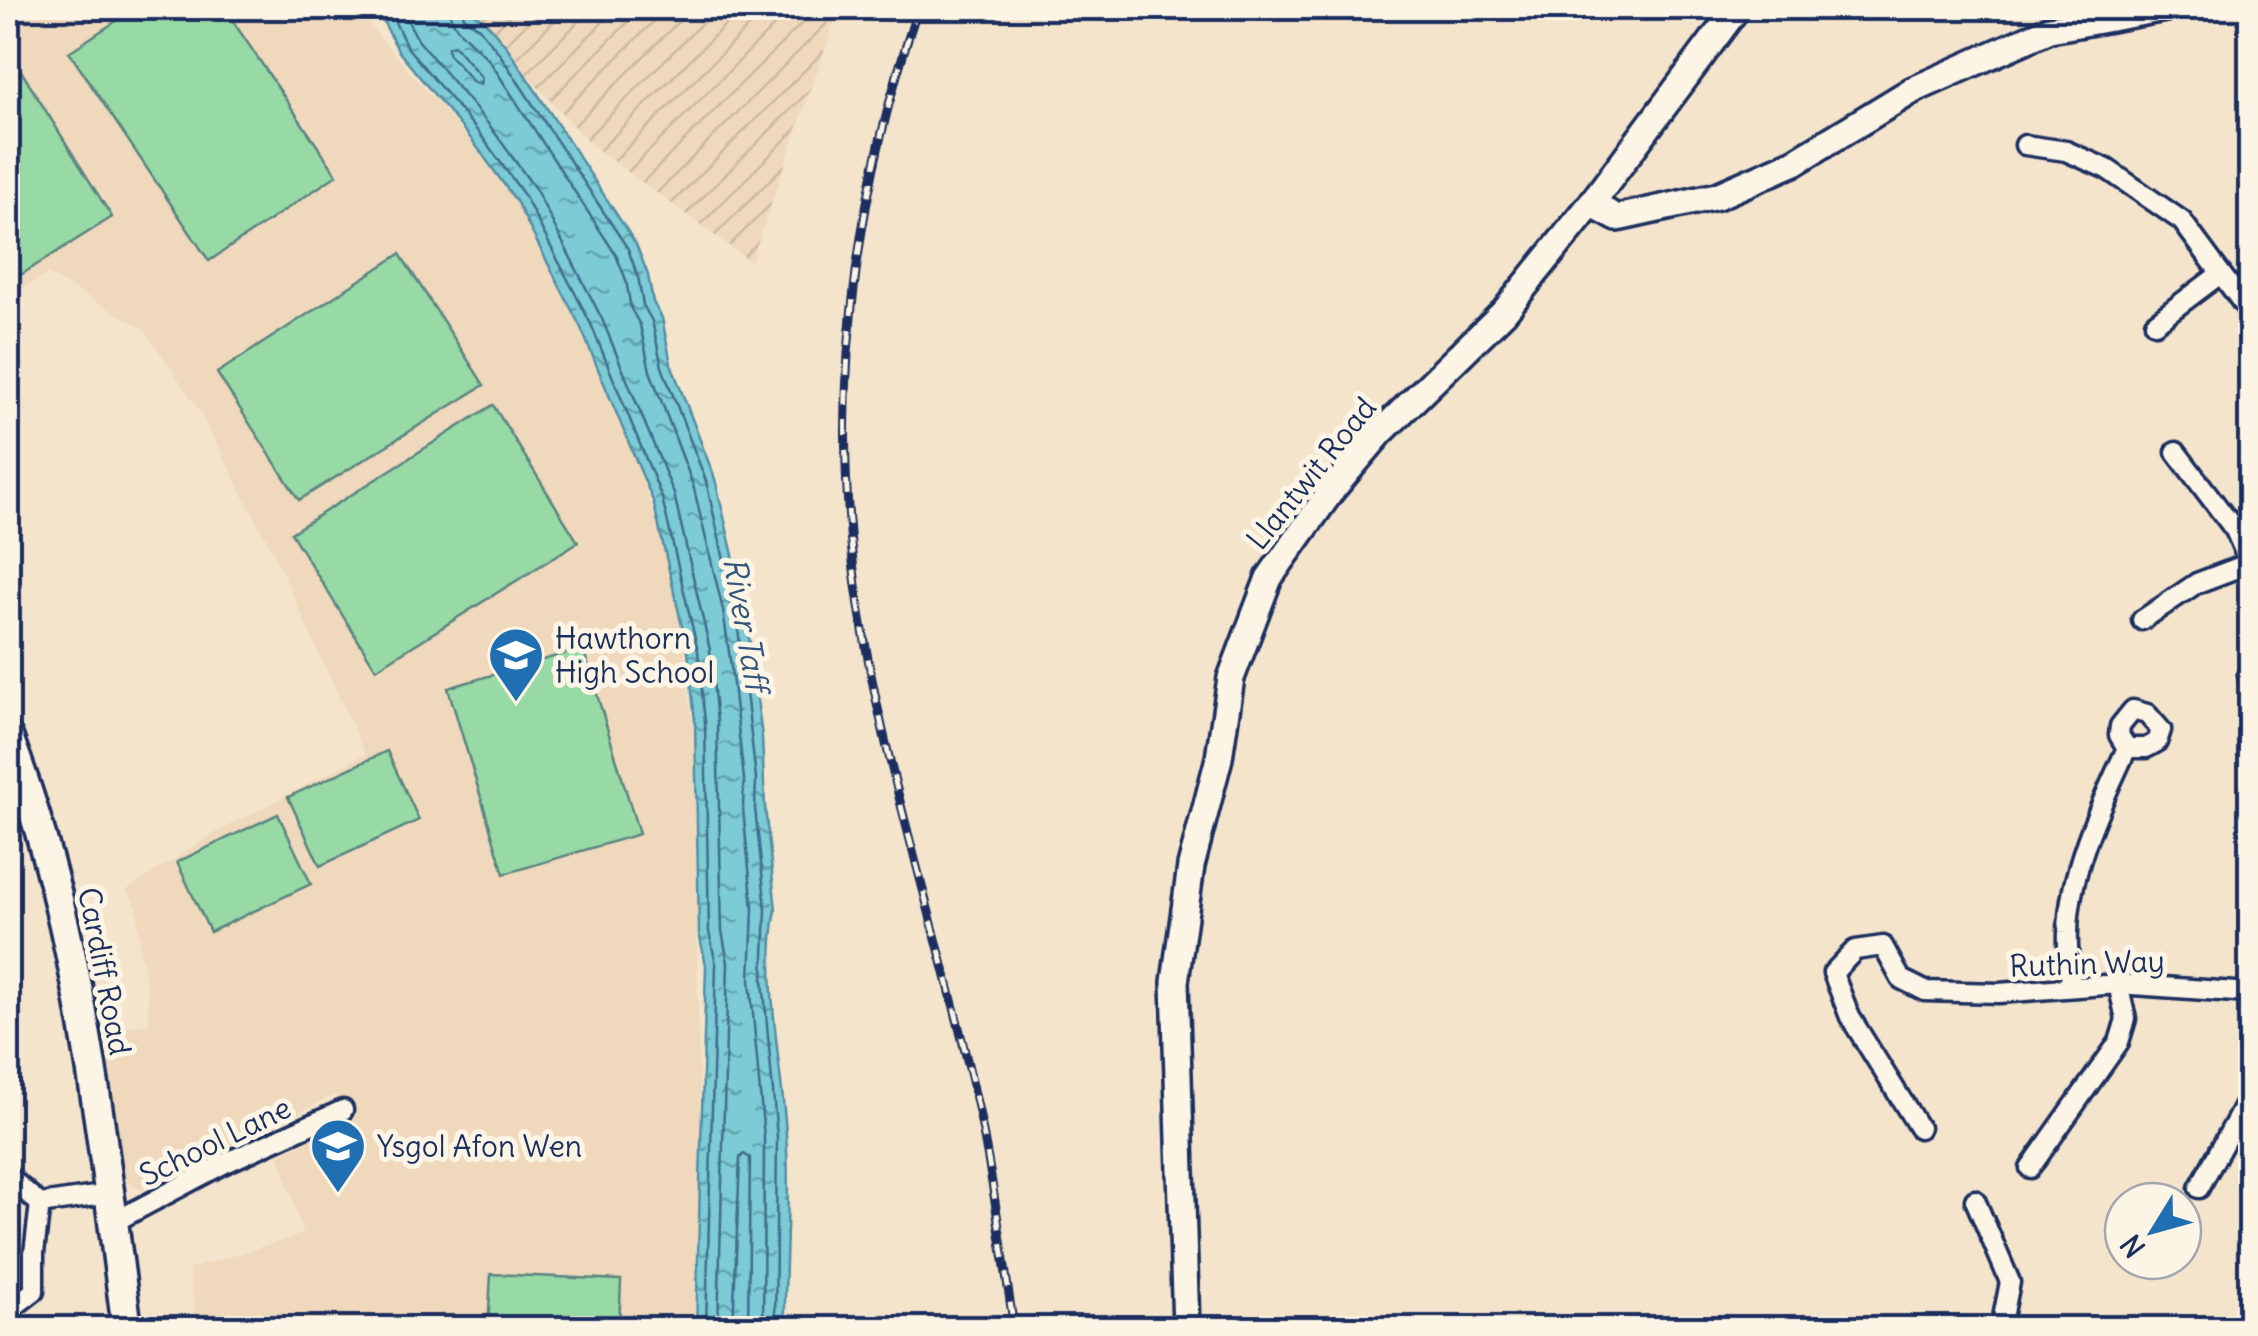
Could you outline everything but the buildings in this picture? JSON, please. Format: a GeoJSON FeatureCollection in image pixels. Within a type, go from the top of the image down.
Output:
{"type":"FeatureCollection","features":[{"type":"Feature","properties":{"kind":"main road","name":"Llantwit Road"},"geometry":{"type":"LineString","coordinates":[[1186,1328],[1175,982],[1191,866],[1219,758],[1231,678],[1269,578],[1331,491],[1381,432],[1504,312],[1737,8]]}},
{"type":"Feature","properties":{"kind":"main road"},"geometry":{"type":"LineString","coordinates":[[1590,204],[1617,218],[1717,196],[1795,162],[1913,90],[1978,58],[2050,28],[2166,8]]}},
{"type":"Feature","properties":{"kind":"main road","name":"Cardiff Road"},"geometry":{"type":"LineString","coordinates":[[8,737],[49,858],[73,958],[127,1328]]}},
{"type":"Feature","properties":{"kind":"street"},"geometry":{"type":"LineString","coordinates":[[2025,145],[2066,152],[2107,170],[2182,220],[2250,313]]}},
{"type":"Feature","properties":{"kind":"street"},"geometry":{"type":"LineString","coordinates":[[2155,323],[2220,274]]}},
{"type":"Feature","properties":{"kind":"street"},"geometry":{"type":"LineString","coordinates":[[2142,620],[2196,583],[2250,564],[2235,530],[2176,452]]}},
{"type":"Feature","properties":{"kind":"street"},"geometry":{"type":"LineString","coordinates":[[2071,986],[2068,931],[2072,895],[2109,787],[2127,748]]}},
{"type":"Feature","properties":{"kind":"street","name":"Ruthin Way"},"geometry":{"type":"LineString","coordinates":[[1919,1128],[1850,1017],[1832,973],[1854,950],[1882,946],[1900,979],[1925,991],[1999,993],[2118,984],[2250,993]]}},
{"type":"Feature","properties":{"kind":"street"},"geometry":{"type":"LineString","coordinates":[[2030,1168],[2119,1042],[2126,1019],[2118,984]]}},
{"type":"Feature","properties":{"kind":"street"},"geometry":{"type":"LineString","coordinates":[[2203,1181],[2250,1096]]}},
{"type":"Feature","properties":{"kind":"street","name":"School Lane"},"geometry":{"type":"LineString","coordinates":[[40,1204],[110,1208],[223,1164],[343,1110]]}},
{"type":"Feature","properties":{"kind":"street"},"geometry":{"type":"LineString","coordinates":[[8,1176],[40,1204],[34,1291],[8,1311]]}},
{"type":"Feature","properties":{"kind":"street"},"geometry":{"type":"LineString","coordinates":[[1975,1200],[2010,1282],[2001,1328]]}},
{"type":"Feature","properties":{"kind":"shaded area","name":"Hawthorn High School"},"geometry":{"type":"Polygon","coordinates":[[[8,8],[354,8],[471,142],[515,201],[580,330],[641,476],[679,610],[694,739],[700,1134],[694,1328],[260,1328],[259,1323],[197,1328],[189,1269],[303,1234],[279,1155],[349,1121],[335,1094],[159,1184],[140,1189],[119,1178],[98,1031],[150,1024],[137,908],[127,890],[210,836],[365,754],[275,556],[198,408],[144,329],[47,274],[8,298],[8,8]]]}},
{"type":"Feature","properties":{"kind":"shaded area"},"geometry":{"type":"Polygon","coordinates":[[[466,8],[839,8],[751,262],[590,144],[466,8]]]}},
{"type":"Feature","properties":{"kind":"green space"},"geometry":{"type":"Polygon","coordinates":[[[136,8],[224,8],[337,175],[209,261],[69,52],[136,8]]]}},
{"type":"Feature","properties":{"kind":"green space"},"geometry":{"type":"Polygon","coordinates":[[[8,50],[112,217],[8,283],[8,50]]]}},
{"type":"Feature","properties":{"kind":"green space"},"geometry":{"type":"Polygon","coordinates":[[[400,254],[484,385],[299,500],[217,373],[400,254]]]}},
{"type":"Feature","properties":{"kind":"green space"},"geometry":{"type":"Polygon","coordinates":[[[493,405],[578,542],[376,669],[291,533],[493,405]]]}},
{"type":"Feature","properties":{"kind":"green space"},"geometry":{"type":"Polygon","coordinates":[[[583,648],[639,834],[504,874],[448,688],[583,648]]]}},
{"type":"Feature","properties":{"kind":"green space"},"geometry":{"type":"Polygon","coordinates":[[[387,751],[419,820],[320,866],[288,797],[387,751]]]}},
{"type":"Feature","properties":{"kind":"green space"},"geometry":{"type":"Polygon","coordinates":[[[278,814],[311,884],[210,932],[177,862],[278,814]]]}},
{"type":"Feature","properties":{"kind":"green space"},"geometry":{"type":"Polygon","coordinates":[[[491,1274],[621,1280],[619,1328],[488,1328],[491,1274]]]}},
{"type":"Feature","properties":{"kind":"water","name":"River Taff"},"geometry":{"type":"Polygon","coordinates":[[[364,8],[466,8],[485,21],[507,47],[636,244],[653,302],[662,318],[671,364],[715,479],[745,606],[762,737],[776,910],[772,992],[787,1158],[785,1328],[696,1328],[706,965],[699,933],[695,722],[688,652],[653,501],[581,328],[516,201],[472,140],[399,52],[384,23],[364,8]]]}},
{"type":"Feature","properties":{"kind":"railway"},"geometry":{"type":"LineString","coordinates":[[918,8],[881,138],[856,272],[849,340],[846,476],[851,544],[874,688],[979,1112],[1014,1328]]}},
{"type":"Feature","properties":{"kind":"place","name":"Hawthorn High School"},"geometry":{"type":"Point","coordinates":[516,704]}},
{"type":"Feature","properties":{"kind":"place","name":"Ysgol Afon Wen"},"geometry":{"type":"Point","coordinates":[338,1195]}}]}
